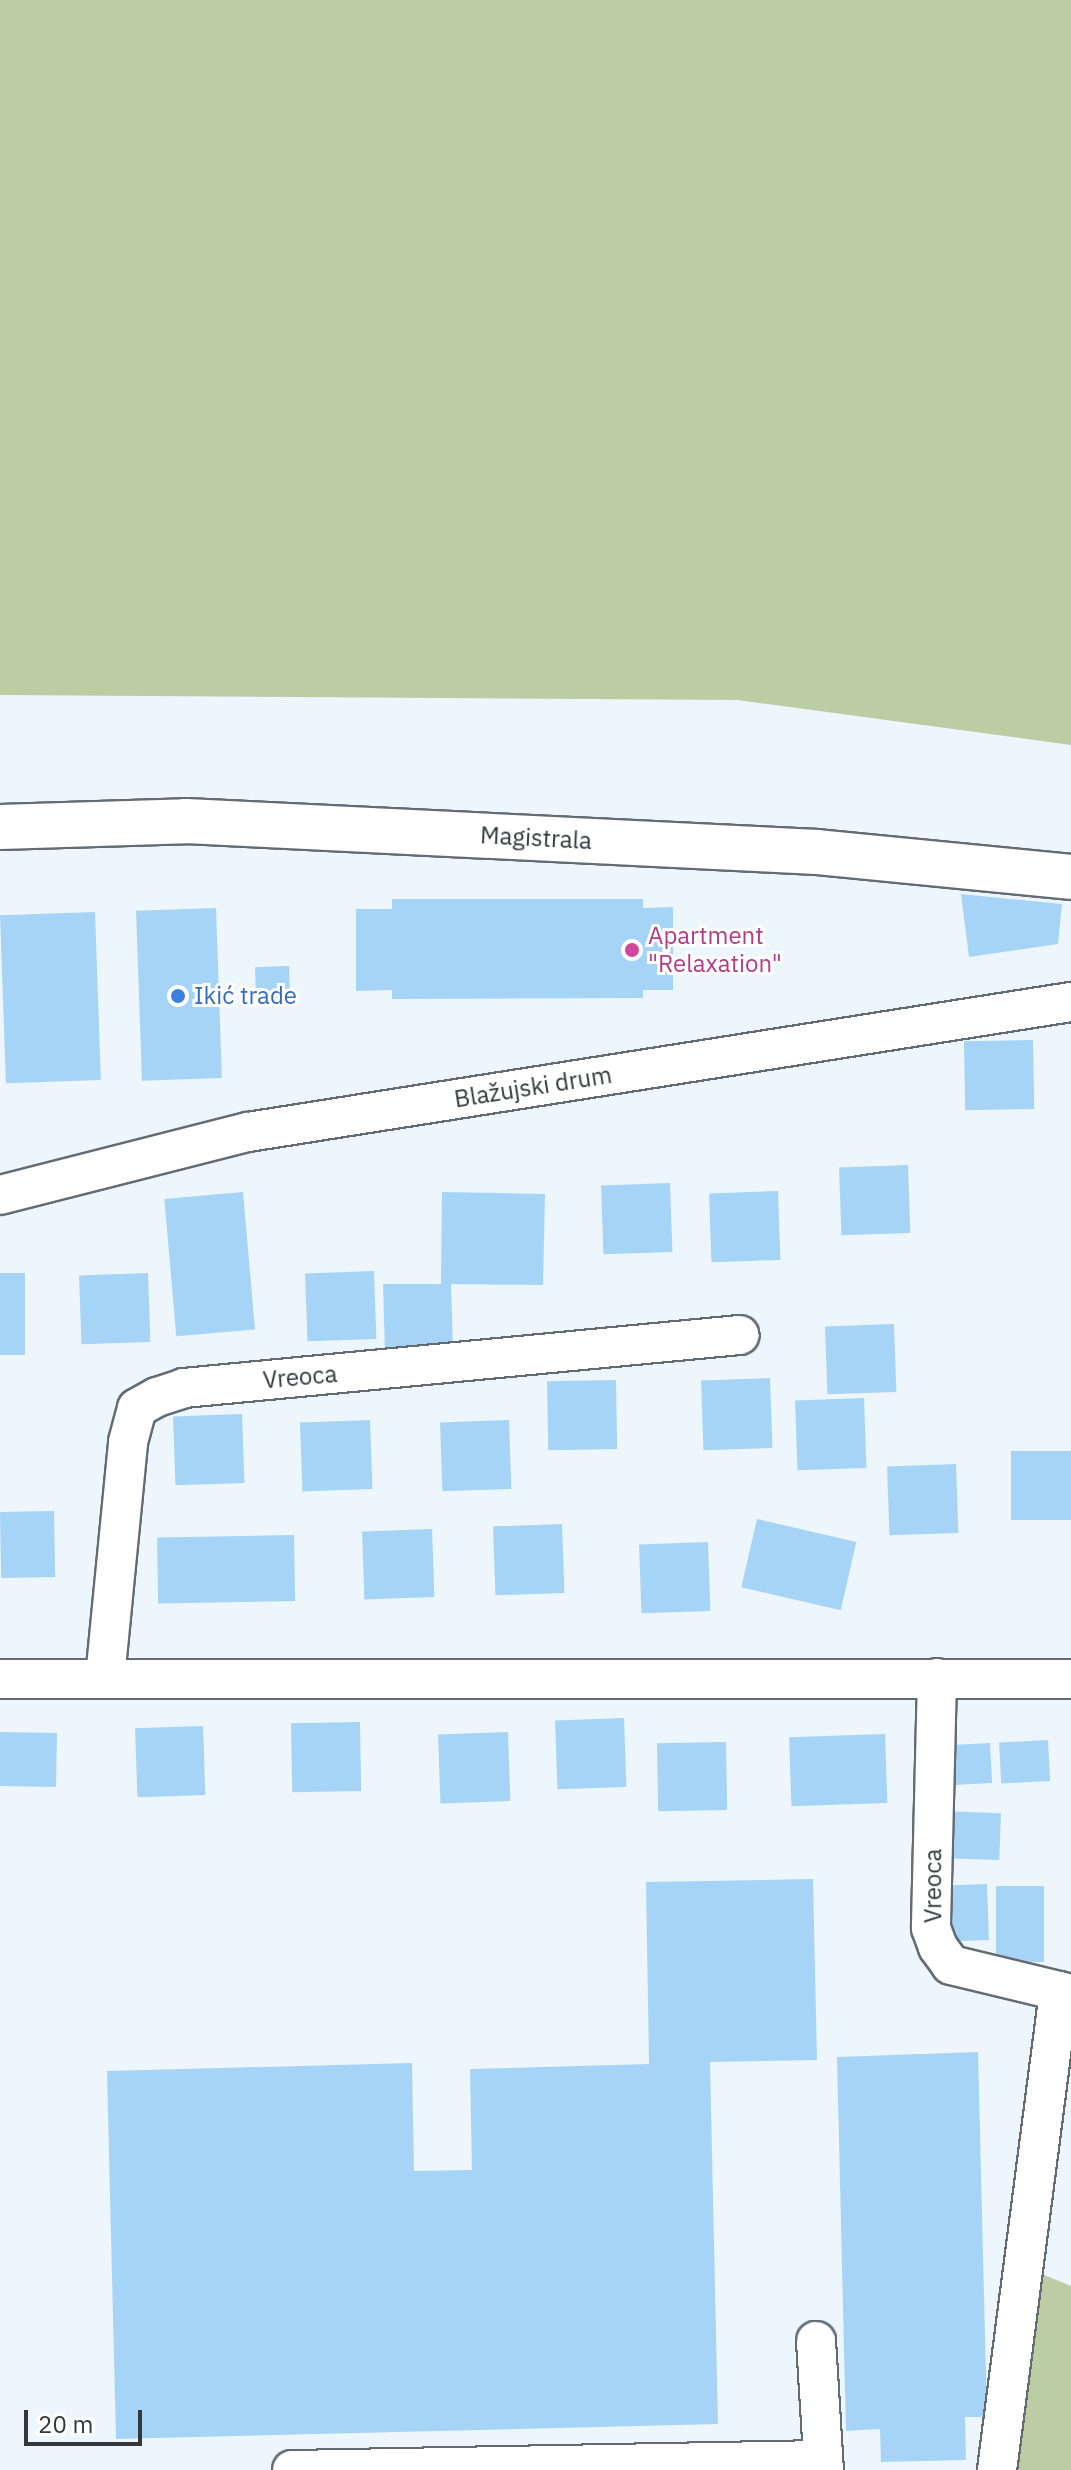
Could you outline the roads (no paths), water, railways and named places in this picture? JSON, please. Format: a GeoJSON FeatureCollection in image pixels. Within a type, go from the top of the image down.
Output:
{"type":"FeatureCollection","features":[{"type":"Feature","properties":{"kind":"main road","name":"Magistrala"},"geometry":{"type":"LineString","coordinates":[[0,827],[217,823],[817,852],[1071,877]]}},
{"type":"Feature","properties":{"kind":"street","name":"Blažujski drum"},"geometry":{"type":"LineString","coordinates":[[0,1195],[248,1132],[1071,1002]]}},
{"type":"Feature","properties":{"kind":"street","name":"Vreoca"},"geometry":{"type":"LineString","coordinates":[[105,1678],[128,1442],[137,1408],[157,1397],[184,1388],[739,1335]]}},
{"type":"Feature","properties":{"kind":"street","name":"Vreoca"},"geometry":{"type":"LineString","coordinates":[[937,1678],[931,1928],[938,1947],[951,1965],[1065,1992]]}},
{"type":"Feature","properties":{"kind":"street"},"geometry":{"type":"LineString","coordinates":[[0,1679],[1071,1679]]}},
{"type":"Feature","properties":{"kind":"street"},"geometry":{"type":"LineString","coordinates":[[997,2470],[1065,1992]]}},
{"type":"Feature","properties":{"kind":"street"},"geometry":{"type":"LineString","coordinates":[[292,2470],[824,2465],[816,2341]]}},
{"type":"Feature","properties":{"kind":"place","name":"Apartment \"Relaxation\""},"geometry":{"type":"Point","coordinates":[632,950]}},
{"type":"Feature","properties":{"kind":"place","name":"Ikić trade"},"geometry":{"type":"Point","coordinates":[178,996]}}]}
